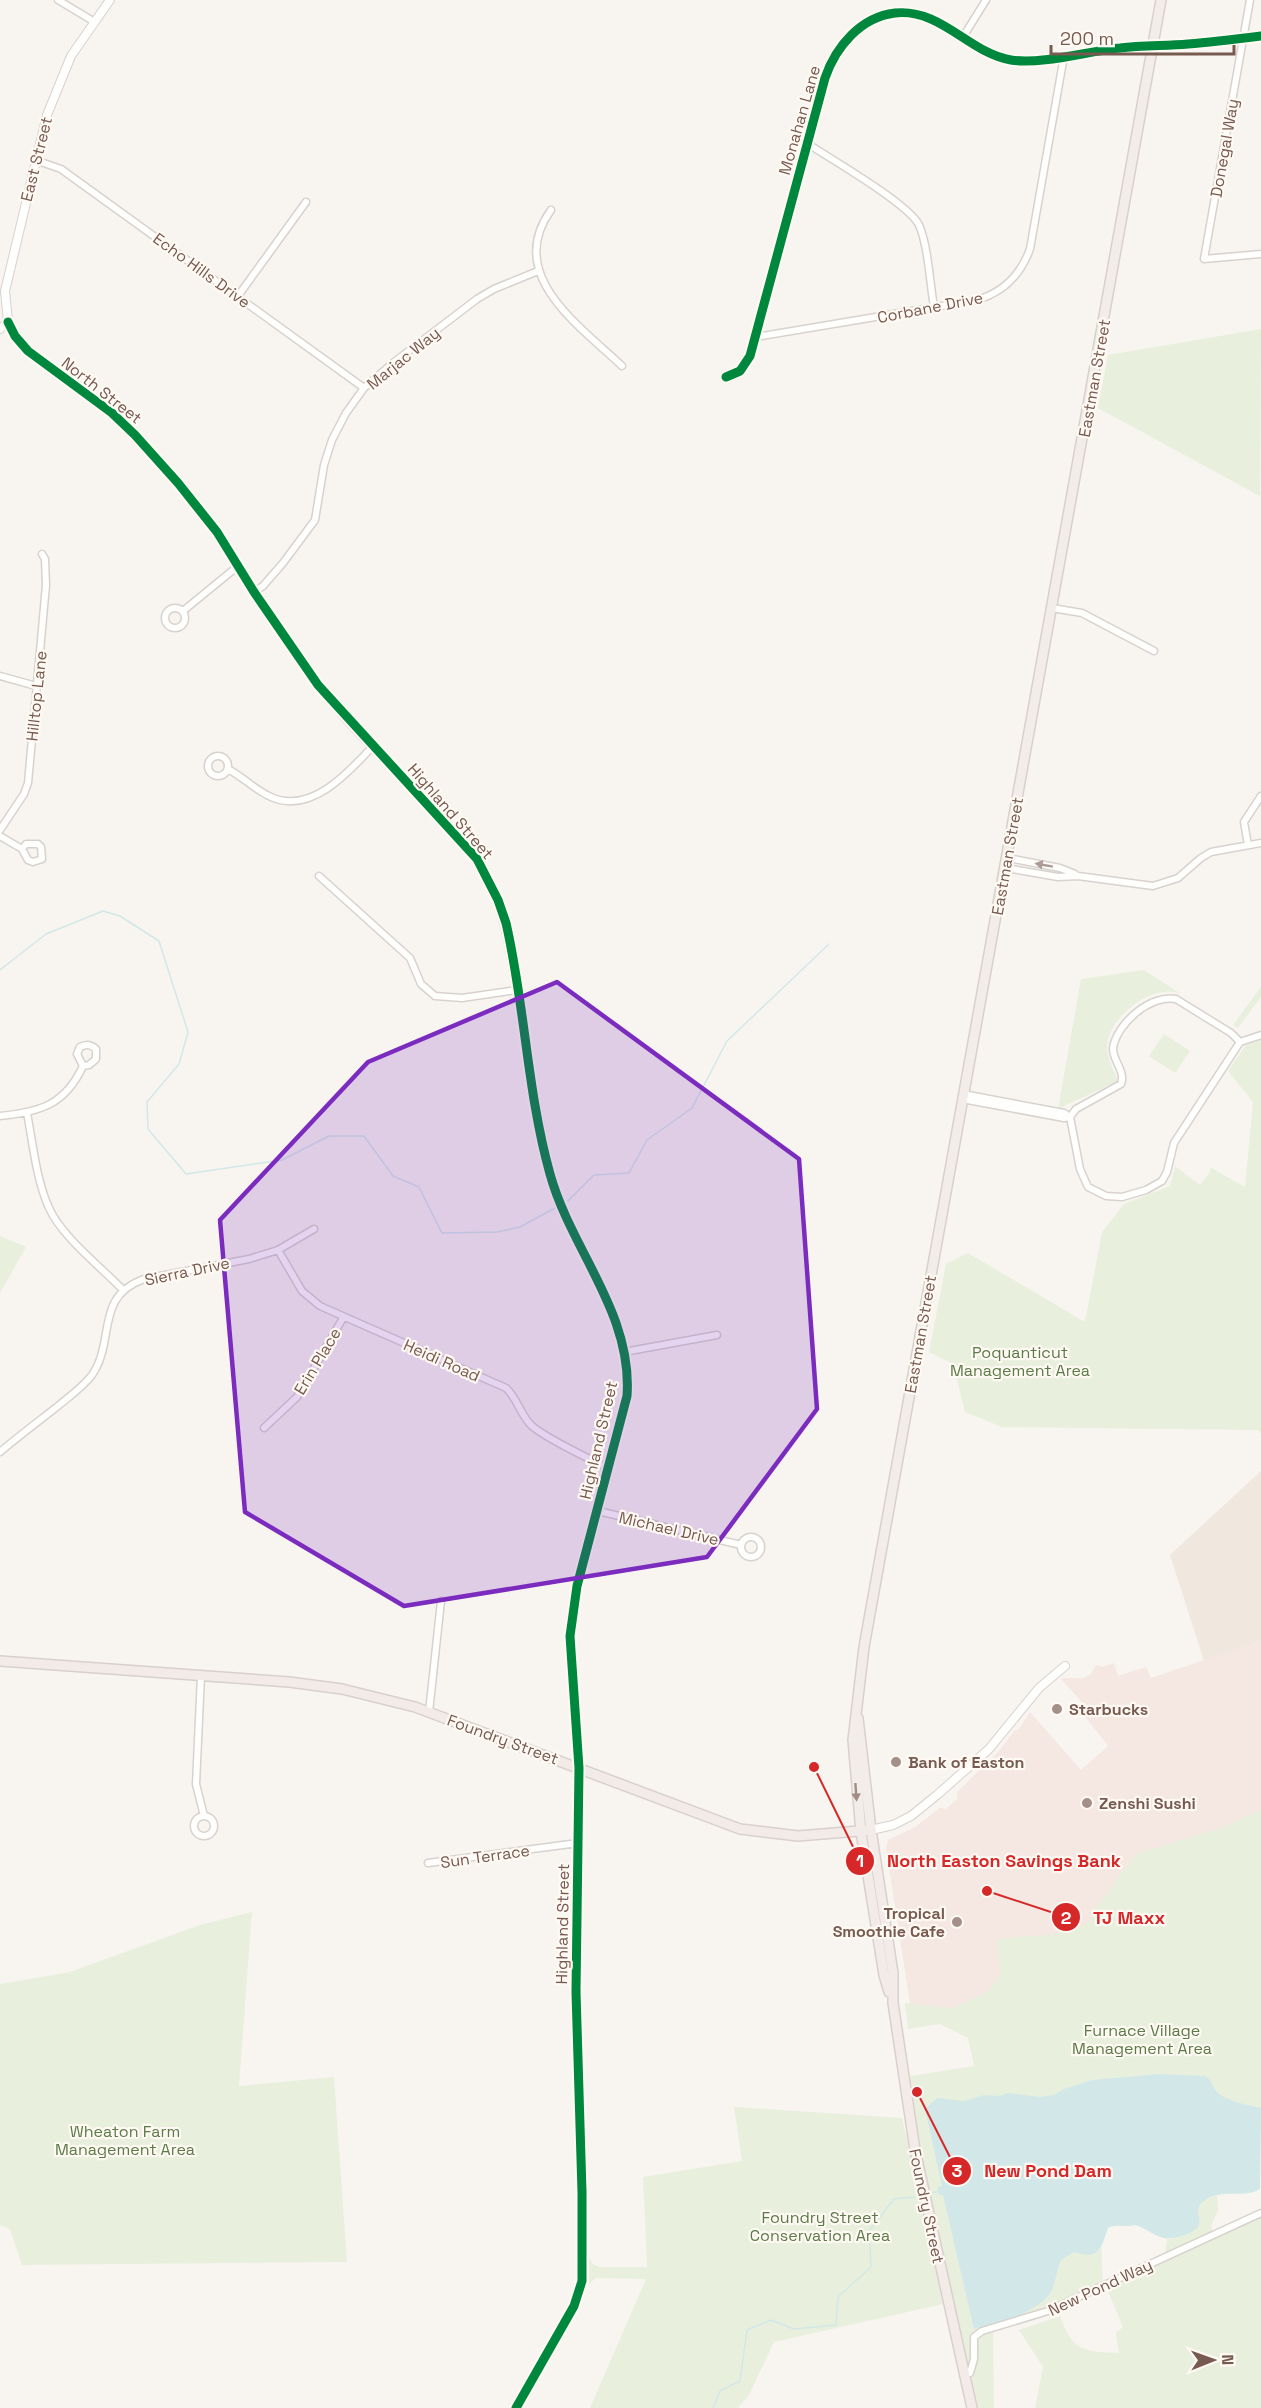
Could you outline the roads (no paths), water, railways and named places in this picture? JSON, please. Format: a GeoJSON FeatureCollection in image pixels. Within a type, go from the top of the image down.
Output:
{"type":"FeatureCollection","features":[{"type":"Feature","properties":{"kind":"highway","name":"Foundry Street"},"geometry":{"type":"LineString","coordinates":[[0,1661],[332,1687],[396,1701],[429,1712],[740,1828],[798,1836],[866,1831],[884,1975],[893,2003],[915,2150],[972,2408]]}},
{"type":"Feature","properties":{"kind":"main road","name":"Eastman Street"},"geometry":{"type":"LineString","coordinates":[[866,1831],[853,1740],[864,1647],[1161,0]]}},
{"type":"Feature","properties":{"kind":"street"},"geometry":{"type":"LineString","coordinates":[[58,0],[93,21]]}},
{"type":"Feature","properties":{"kind":"street","name":"East Street"},"geometry":{"type":"LineString","coordinates":[[8,322],[5,291],[35,160],[54,94],[71,56],[93,21],[110,0]]}},
{"type":"Feature","properties":{"kind":"street"},"geometry":{"type":"LineString","coordinates":[[963,37],[986,0]]}},
{"type":"Feature","properties":{"kind":"street","name":"Donegal Way"},"geometry":{"type":"LineString","coordinates":[[1250,0],[1204,259],[1261,254]]}},
{"type":"Feature","properties":{"kind":"street","name":"Monahan Lane"},"geometry":{"type":"LineString","coordinates":[[726,377],[744,367],[750,356],[829,67],[841,46],[861,27],[880,17],[911,13],[937,21],[993,55],[1014,60],[1261,36]]}},
{"type":"Feature","properties":{"kind":"street","name":"Corbane Drive"},"geometry":{"type":"LineString","coordinates":[[756,337],[986,297],[1013,279],[1023,265],[1032,237],[1064,56]]}},
{"type":"Feature","properties":{"kind":"street"},"geometry":{"type":"LineString","coordinates":[[808,144],[900,205],[916,220],[922,235],[934,307]]}},
{"type":"Feature","properties":{"kind":"street","name":"Echo Hills Drive"},"geometry":{"type":"LineString","coordinates":[[35,160],[61,169],[364,388]]}},
{"type":"Feature","properties":{"kind":"street"},"geometry":{"type":"LineString","coordinates":[[238,296],[306,202]]}},
{"type":"Feature","properties":{"kind":"street"},"geometry":{"type":"LineString","coordinates":[[551,210],[541,227],[537,242],[538,271],[545,287],[555,301],[622,366]]}},
{"type":"Feature","properties":{"kind":"street","name":"Marjac Way"},"geometry":{"type":"LineString","coordinates":[[254,592],[270,579],[305,536],[317,513],[324,465],[337,428],[364,388],[477,299],[494,289],[538,271]]}},
{"type":"Feature","properties":{"kind":"street"},"geometry":{"type":"LineString","coordinates":[[0,329],[8,322]]}},
{"type":"Feature","properties":{"kind":"street","name":"North Street"},"geometry":{"type":"LineString","coordinates":[[8,322],[15,336],[28,351],[112,413],[135,435],[201,511]]}},
{"type":"Feature","properties":{"kind":"street","name":"Highland Street"},"geometry":{"type":"LineString","coordinates":[[201,511],[318,685],[467,847],[484,870],[506,923],[535,1102],[550,1176],[563,1210],[615,1318],[627,1369],[627,1396],[577,1587],[570,1636],[579,1767],[576,1992],[582,2192],[582,2281],[574,2307],[516,2408]]}},
{"type":"Feature","properties":{"kind":"street","name":"Hilltop Lane"},"geometry":{"type":"LineString","coordinates":[[0,830],[24,794],[28,783],[46,585],[45,559],[42,554]]}},
{"type":"Feature","properties":{"kind":"street"},"geometry":{"type":"LineString","coordinates":[[183,610],[238,566]]}},
{"type":"Feature","properties":{"kind":"street"},"geometry":{"type":"LineString","coordinates":[[1052,608],[1082,613],[1154,651]]}},
{"type":"Feature","properties":{"kind":"street"},"geometry":{"type":"LineString","coordinates":[[0,676],[36,687]]}},
{"type":"Feature","properties":{"kind":"street"},"geometry":{"type":"LineString","coordinates":[[228,769],[272,798],[290,801],[304,799],[318,793],[348,773],[373,746]]}},
{"type":"Feature","properties":{"kind":"street"},"geometry":{"type":"LineString","coordinates":[[1248,845],[1244,822],[1261,796]]}},
{"type":"Feature","properties":{"kind":"street"},"geometry":{"type":"LineString","coordinates":[[0,836],[22,849]]}},
{"type":"Feature","properties":{"kind":"street"},"geometry":{"type":"LineString","coordinates":[[1007,863],[1058,877],[1078,876],[1138,885],[1160,885],[1178,878],[1212,852],[1261,843]]}},
{"type":"Feature","properties":{"kind":"street"},"geometry":{"type":"LineString","coordinates":[[1007,863],[1060,868],[1078,876]]}},
{"type":"Feature","properties":{"kind":"street"},"geometry":{"type":"LineString","coordinates":[[319,876],[405,952],[414,964],[421,984],[435,996],[462,998],[517,990]]}},
{"type":"Feature","properties":{"kind":"street"},"geometry":{"type":"LineString","coordinates":[[1070,1117],[1076,1109],[1121,1084],[1122,1076],[1113,1051],[1116,1040],[1139,1009],[1158,1000],[1176,999],[1231,1033],[1240,1042]]}},
{"type":"Feature","properties":{"kind":"street"},"geometry":{"type":"LineString","coordinates":[[962,1097],[1064,1113],[1070,1117],[1080,1169],[1088,1187],[1106,1196],[1122,1197],[1157,1185],[1165,1178],[1174,1143],[1240,1042],[1261,1035]]}},
{"type":"Feature","properties":{"kind":"street"},"geometry":{"type":"LineString","coordinates":[[0,1116],[27,1113],[54,1103],[65,1094],[83,1066]]}},
{"type":"Feature","properties":{"kind":"street"},"geometry":{"type":"LineString","coordinates":[[27,1113],[50,1209],[67,1234],[123,1290]]}},
{"type":"Feature","properties":{"kind":"street","name":"Sierra Drive"},"geometry":{"type":"LineString","coordinates":[[0,1452],[77,1390],[92,1375],[103,1348],[108,1316],[123,1290],[144,1279],[249,1259],[278,1250],[314,1229]]}},
{"type":"Feature","properties":{"kind":"street","name":"Heidi Road"},"geometry":{"type":"LineString","coordinates":[[278,1250],[302,1291],[313,1301],[343,1318],[506,1388],[515,1398],[524,1417],[534,1428],[609,1468]]}},
{"type":"Feature","properties":{"kind":"street","name":"Erin Place"},"geometry":{"type":"LineString","coordinates":[[264,1428],[297,1397],[343,1318]]}},
{"type":"Feature","properties":{"kind":"street"},"geometry":{"type":"LineString","coordinates":[[624,1352],[717,1335]]}},
{"type":"Feature","properties":{"kind":"street","name":"Michael Drive"},"geometry":{"type":"LineString","coordinates":[[598,1511],[741,1545]]}},
{"type":"Feature","properties":{"kind":"street"},"geometry":{"type":"LineString","coordinates":[[429,1712],[441,1601]]}},
{"type":"Feature","properties":{"kind":"street"},"geometry":{"type":"LineString","coordinates":[[866,1831],[893,1825],[911,1816],[937,1795],[989,1749],[1039,1688],[1065,1666]]}},
{"type":"Feature","properties":{"kind":"street"},"geometry":{"type":"LineString","coordinates":[[201,1676],[196,1784],[204,1816]]}},
{"type":"Feature","properties":{"kind":"street","name":"Sun Terrace"},"geometry":{"type":"LineString","coordinates":[[428,1863],[578,1843]]}},
{"type":"Feature","properties":{"kind":"street","name":"New Pond Way"},"geometry":{"type":"LineString","coordinates":[[965,2374],[970,2373],[972,2368],[974,2337],[982,2331],[1048,2311],[1261,2213]]}},
{"type":"Feature","properties":{"kind":"waterway"},"geometry":{"type":"LineString","coordinates":[[0,970],[46,934],[103,911],[120,916],[159,941],[188,1032],[179,1064],[147,1102],[148,1129],[186,1174],[282,1160],[329,1136],[364,1136],[393,1176],[419,1187],[442,1233],[497,1232],[520,1227],[555,1208]]}},
{"type":"Feature","properties":{"kind":"waterway"},"geometry":{"type":"LineString","coordinates":[[568,1201],[594,1175],[629,1173],[647,1140],[692,1108],[727,1041],[829,944]]}},
{"type":"Feature","properties":{"kind":"waterway"},"geometry":{"type":"LineString","coordinates":[[931,2193],[940,2191]]}},
{"type":"Feature","properties":{"kind":"waterway"},"geometry":{"type":"LineString","coordinates":[[713,2408],[720,2391],[740,2381],[747,2330],[771,2320],[794,2329],[836,2325],[838,2297],[871,2267],[869,2231],[894,2199],[915,2197]]}},
{"type":"Feature","properties":{"kind":"place","name":"Starbucks"},"geometry":{"type":"Point","coordinates":[1057,1709]}},
{"type":"Feature","properties":{"kind":"place","name":"Bank of Easton"},"geometry":{"type":"Point","coordinates":[896,1762]}},
{"type":"Feature","properties":{"kind":"place","name":"North Easton Savings Bank"},"geometry":{"type":"Point","coordinates":[814,1767]}},
{"type":"Feature","properties":{"kind":"place","name":"Zenshi Sushi"},"geometry":{"type":"Point","coordinates":[1087,1803]}},
{"type":"Feature","properties":{"kind":"place","name":"TJ Maxx"},"geometry":{"type":"Point","coordinates":[987,1891]}},
{"type":"Feature","properties":{"kind":"place","name":"Tropical Smoothie Cafe"},"geometry":{"type":"Point","coordinates":[957,1922]}},
{"type":"Feature","properties":{"kind":"place","name":"New Pond Dam"},"geometry":{"type":"Point","coordinates":[917,2092]}},
{"type":"Feature","properties":{"kind":"park label","name":"Poquanticut Management Area"},"geometry":{"type":"Point","coordinates":[1020,1361]}},
{"type":"Feature","properties":{"kind":"park label","name":"Furnace Village Management Area"},"geometry":{"type":"Point","coordinates":[1142,2039]}},
{"type":"Feature","properties":{"kind":"park label","name":"Wheaton Farm Management Area"},"geometry":{"type":"Point","coordinates":[125,2140]}},
{"type":"Feature","properties":{"kind":"park label","name":"Foundry Street Conservation Area"},"geometry":{"type":"Point","coordinates":[820,2226]}}]}
